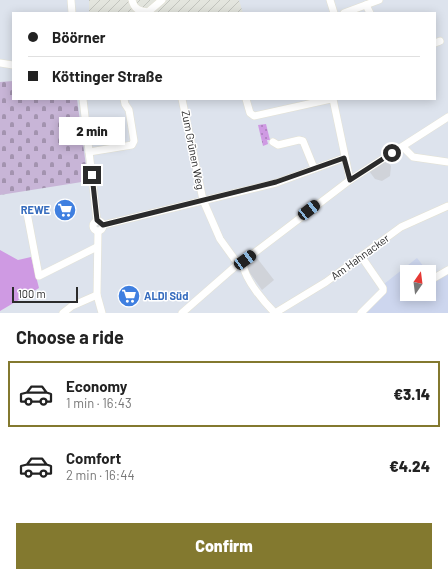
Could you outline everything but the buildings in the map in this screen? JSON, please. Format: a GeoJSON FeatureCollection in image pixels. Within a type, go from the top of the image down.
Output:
{"type":"FeatureCollection","features":[{"type":"Feature","properties":{"kind":"street"},"geometry":{"type":"LineString","coordinates":[[71,0],[72,12]]}},
{"type":"Feature","properties":{"kind":"street"},"geometry":{"type":"LineString","coordinates":[[132,0],[134,6],[138,10],[148,12],[162,0]]}},
{"type":"Feature","properties":{"kind":"street"},"geometry":{"type":"LineString","coordinates":[[330,0],[334,12]]}},
{"type":"Feature","properties":{"kind":"street"},"geometry":{"type":"LineString","coordinates":[[347,12],[379,0]]}},
{"type":"Feature","properties":{"kind":"street"},"geometry":{"type":"LineString","coordinates":[[366,5],[370,12]]}},
{"type":"Feature","properties":{"kind":"street"},"geometry":{"type":"LineString","coordinates":[[0,63],[12,64]]}},
{"type":"Feature","properties":{"kind":"street"},"geometry":{"type":"LineString","coordinates":[[83,100],[89,152],[100,223]]}},
{"type":"Feature","properties":{"kind":"street"},"geometry":{"type":"LineString","coordinates":[[89,152],[132,145],[134,141],[129,110],[124,100]]}},
{"type":"Feature","properties":{"kind":"street","name":"Zum Grünen Weg"},"geometry":{"type":"LineString","coordinates":[[182,100],[203,200],[214,228],[264,302],[275,313]]}},
{"type":"Feature","properties":{"kind":"street"},"geometry":{"type":"LineString","coordinates":[[246,100],[250,113],[254,116],[315,101]]}},
{"type":"Feature","properties":{"kind":"street"},"geometry":{"type":"LineString","coordinates":[[332,100],[350,180]]}},
{"type":"Feature","properties":{"kind":"street"},"geometry":{"type":"LineString","coordinates":[[182,313],[245,260],[350,180],[448,117]]}},
{"type":"Feature","properties":{"kind":"street"},"geometry":{"type":"LineString","coordinates":[[273,142],[278,145],[299,140],[303,142],[314,168]]}},
{"type":"Feature","properties":{"kind":"street"},"geometry":{"type":"LineString","coordinates":[[403,147],[412,157],[448,162]]}},
{"type":"Feature","properties":{"kind":"street"},"geometry":{"type":"LineString","coordinates":[[102,313],[98,295],[98,231],[93,227],[93,223],[100,223],[203,200],[276,182],[344,158]]}},
{"type":"Feature","properties":{"kind":"street","name":"Am Hahnacker"},"geometry":{"type":"LineString","coordinates":[[275,313],[326,282],[401,227],[448,206]]}},
{"type":"Feature","properties":{"kind":"street"},"geometry":{"type":"LineString","coordinates":[[27,213],[39,276],[97,246]]}},
{"type":"Feature","properties":{"kind":"street"},"geometry":{"type":"LineString","coordinates":[[361,256],[383,288],[383,291],[361,313]]}},
{"type":"Feature","properties":{"kind":"street"},"geometry":{"type":"LineString","coordinates":[[436,277],[448,270]]}},
{"type":"Feature","properties":{"kind":"street"},"geometry":{"type":"LineString","coordinates":[[63,313],[72,306],[98,295]]}},
{"type":"Feature","properties":{"kind":"shaded area"},"geometry":{"type":"Polygon","coordinates":[[[89,0],[239,0],[243,12],[89,12],[89,0]]]}},
{"type":"Feature","properties":{"kind":"shaded area"},"geometry":{"type":"Polygon","coordinates":[[[266,124],[270,140],[267,140],[268,144],[263,146],[258,125],[266,124]]]}},
{"type":"Feature","properties":{"kind":"shaded area"},"geometry":{"type":"Polygon","coordinates":[[[386,160],[391,166],[390,176],[382,181],[375,179],[369,171],[386,160]]]}},
{"type":"Feature","properties":{"kind":"shaded area"},"geometry":{"type":"Polygon","coordinates":[[[0,250],[18,260],[31,257],[39,288],[0,311],[0,250]]]}},
{"type":"Feature","properties":{"kind":"shaded area"},"geometry":{"type":"Polygon","coordinates":[[[257,258],[274,280],[262,290],[247,269],[247,266],[257,258]]]}},
{"type":"Feature","properties":{"kind":"shaded area"},"geometry":{"type":"Polygon","coordinates":[[[417,258],[422,265],[408,265],[417,258]]]}},
{"type":"Feature","properties":{"kind":"shaded area"},"geometry":{"type":"Polygon","coordinates":[[[400,271],[400,301],[436,301],[436,278],[448,272],[448,313],[366,313],[386,293],[387,289],[384,284],[400,271]]]}},
{"type":"Feature","properties":{"kind":"green space"},"geometry":{"type":"Polygon","coordinates":[[[12,81],[12,100],[77,100],[88,181],[0,195],[0,82],[12,81]]]}},
{"type":"Feature","properties":{"kind":"place","name":"REWE"},"geometry":{"type":"Point","coordinates":[65,210]}},
{"type":"Feature","properties":{"kind":"place","name":"ALDI Süd"},"geometry":{"type":"Point","coordinates":[129,296]}},
{"type":"Feature","properties":{"kind":"route"},"geometry":{"type":"LineString","coordinates":[[92,175],[97,220],[103,225],[276,182],[344,158],[350,180],[392,153]]}}]}
